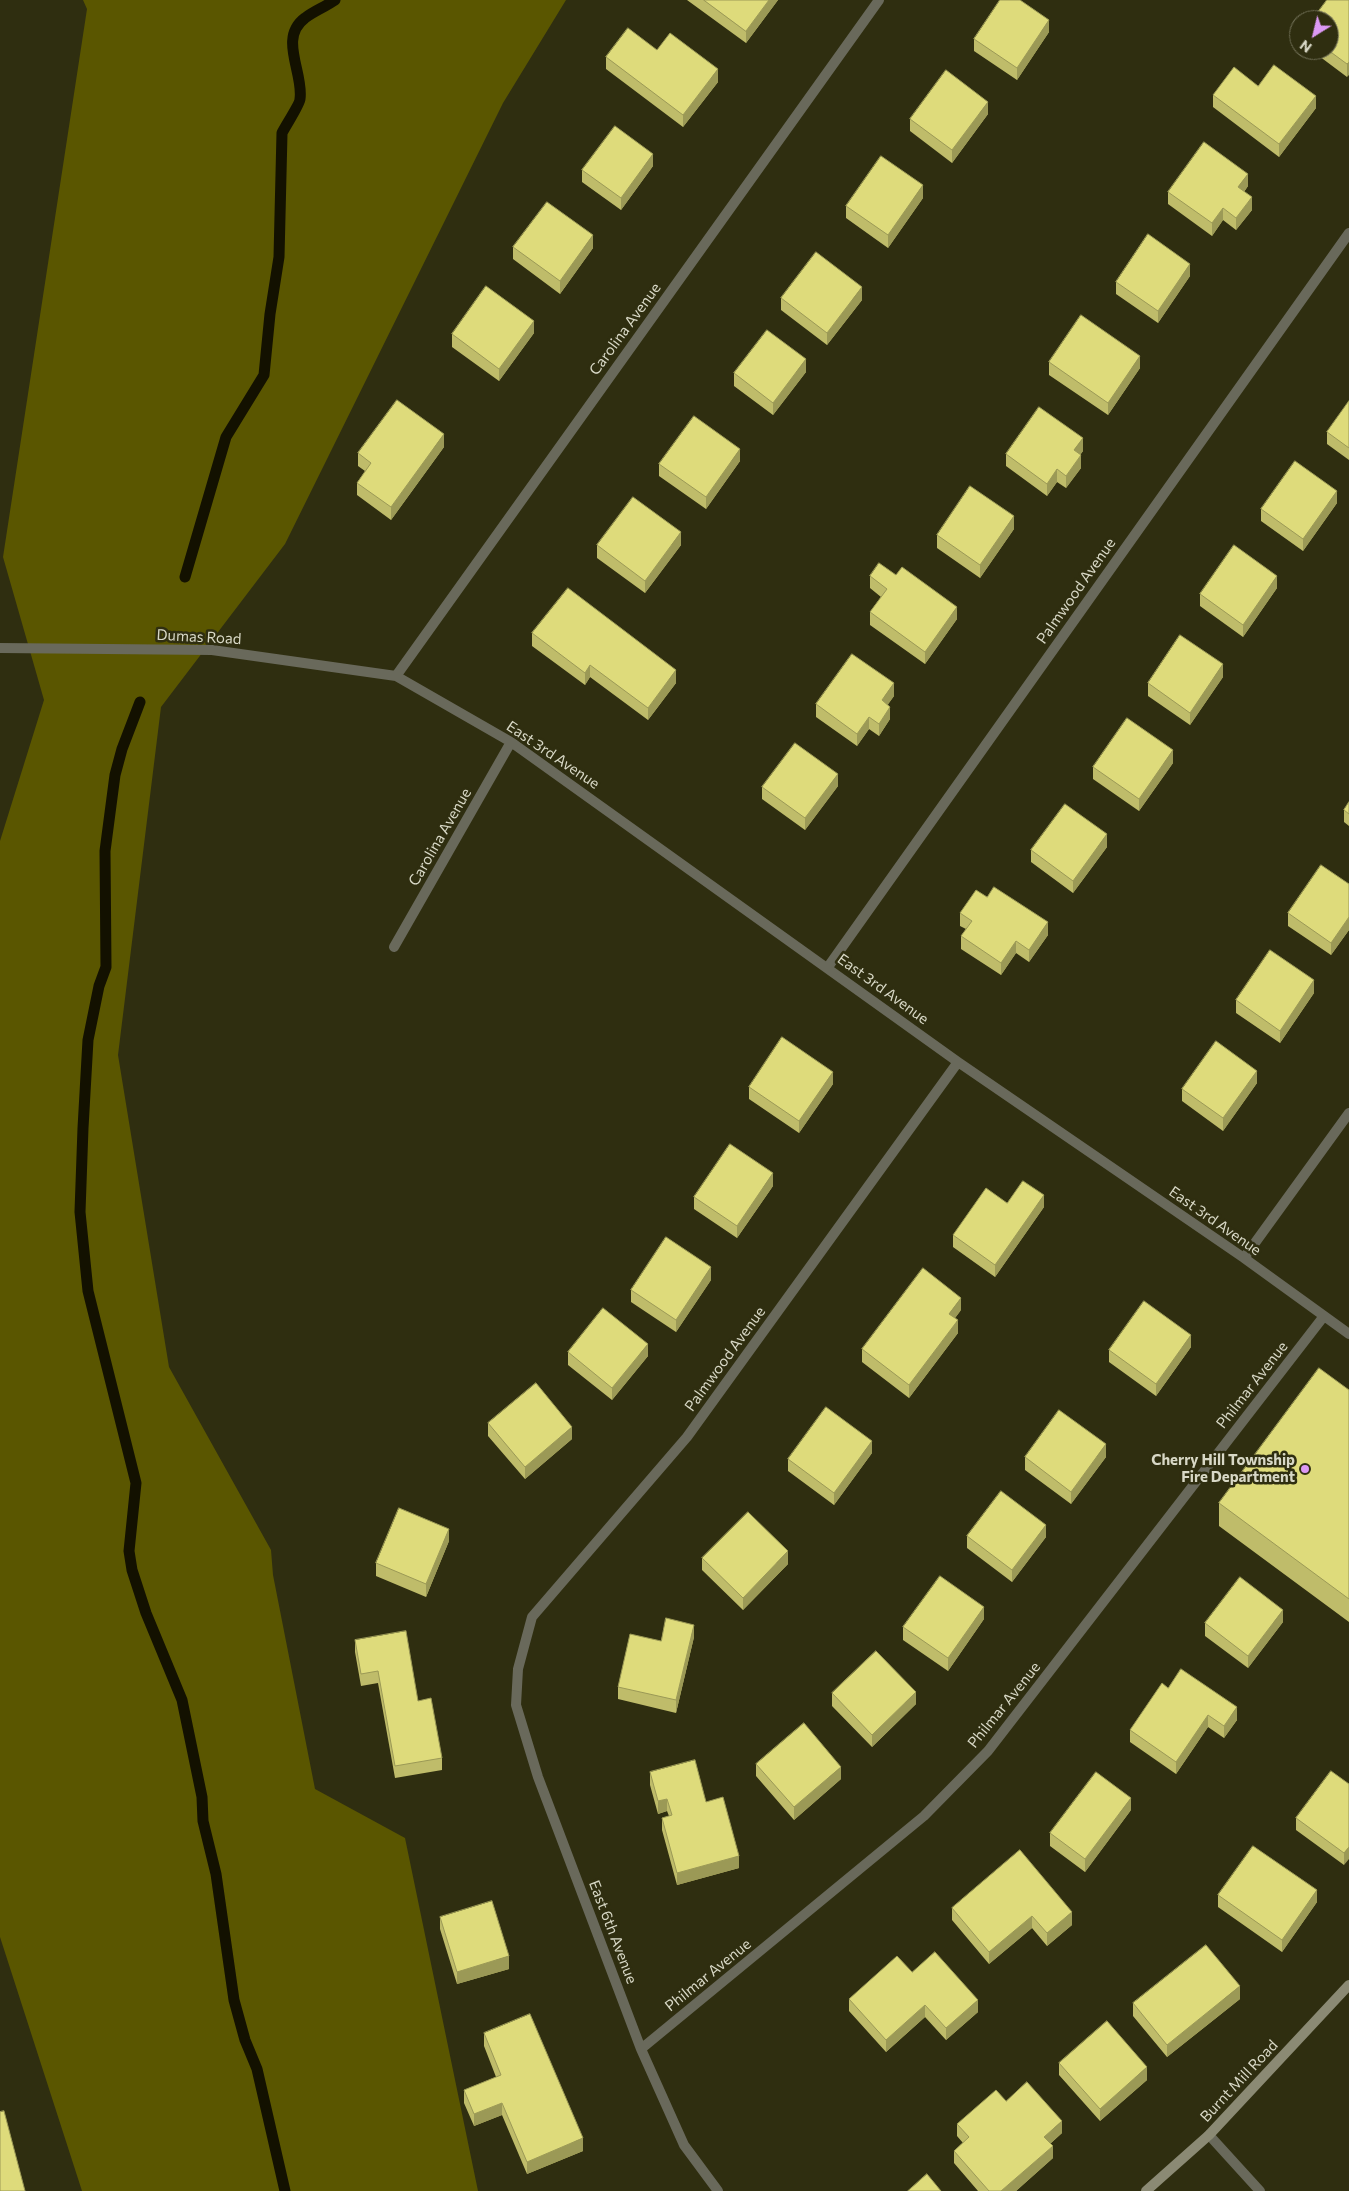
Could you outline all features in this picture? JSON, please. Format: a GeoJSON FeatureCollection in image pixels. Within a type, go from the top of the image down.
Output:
{"type":"FeatureCollection","features":[{"type":"Feature","properties":{"kind":"main road","name":"Burnt Mill Road"},"geometry":{"type":"LineString","coordinates":[[1146,2191],[1209,2135],[1349,1986]]}},
{"type":"Feature","properties":{"kind":"street","name":"Carolina Avenue"},"geometry":{"type":"LineString","coordinates":[[396,676],[879,0]]}},
{"type":"Feature","properties":{"kind":"street","name":"Palmwood Avenue"},"geometry":{"type":"LineString","coordinates":[[828,967],[1349,233]]}},
{"type":"Feature","properties":{"kind":"street","name":"Dumas Road"},"geometry":{"type":"LineString","coordinates":[[0,648],[212,650],[396,676]]}},
{"type":"Feature","properties":{"kind":"street","name":"East 3rd Avenue"},"geometry":{"type":"LineString","coordinates":[[396,676],[511,742],[828,967],[958,1062],[1244,1258],[1349,1334]]}},
{"type":"Feature","properties":{"kind":"street","name":"Carolina Avenue"},"geometry":{"type":"LineString","coordinates":[[394,947],[511,742]]}},
{"type":"Feature","properties":{"kind":"street","name":"Palmwood Avenue"},"geometry":{"type":"LineString","coordinates":[[518,1669],[532,1618],[687,1437],[958,1062]]}},
{"type":"Feature","properties":{"kind":"street"},"geometry":{"type":"LineString","coordinates":[[1244,1258],[1349,1113]]}},
{"type":"Feature","properties":{"kind":"street","name":"Philmar Avenue"},"geometry":{"type":"LineString","coordinates":[[641,2049],[924,1816],[988,1751],[1324,1316]]}},
{"type":"Feature","properties":{"kind":"street","name":"East 6th Avenue"},"geometry":{"type":"LineString","coordinates":[[518,1669],[516,1705],[538,1778],[641,2049],[684,2146],[718,2191]]}},
{"type":"Feature","properties":{"kind":"street"},"geometry":{"type":"LineString","coordinates":[[1209,2135],[1260,2191]]}},
{"type":"Feature","properties":{"kind":"shaded area"},"geometry":{"type":"Polygon","coordinates":[[[83,0],[566,0],[503,103],[285,544],[161,707],[118,1055],[169,1367],[271,1550],[273,1575],[315,1789],[405,1838],[478,2191],[82,2191],[0,1937],[0,841],[44,700],[3,557],[87,9],[83,0]]]}},
{"type":"Feature","properties":{"kind":"building"},"geometry":{"type":"Polygon","coordinates":[[[704,0],[769,0],[746,31],[704,0]]]}},
{"type":"Feature","properties":{"kind":"building"},"geometry":{"type":"Polygon","coordinates":[[[1000,0],[1020,0],[1049,20],[1017,68],[974,39],[1000,0]]]}},
{"type":"Feature","properties":{"kind":"building"},"geometry":{"type":"Polygon","coordinates":[[[1327,0],[1349,0],[1349,62],[1347,64],[1339,58],[1339,10],[1320,10],[1327,0]]]}},
{"type":"Feature","properties":{"kind":"building"},"geometry":{"type":"Polygon","coordinates":[[[628,28],[657,50],[670,33],[718,69],[683,115],[606,57],[628,28]]]}},
{"type":"Feature","properties":{"kind":"building"},"geometry":{"type":"Polygon","coordinates":[[[1274,65],[1316,96],[1279,144],[1213,95],[1234,67],[1258,86],[1274,65]]]}},
{"type":"Feature","properties":{"kind":"building"},"geometry":{"type":"Polygon","coordinates":[[[946,70],[988,102],[952,150],[910,119],[946,70]]]}},
{"type":"Feature","properties":{"kind":"building"},"geometry":{"type":"Polygon","coordinates":[[[615,126],[653,154],[621,198],[582,170],[615,126]]]}},
{"type":"Feature","properties":{"kind":"building"},"geometry":{"type":"Polygon","coordinates":[[[1204,142],[1248,174],[1238,187],[1252,197],[1236,218],[1223,208],[1212,223],[1168,192],[1204,142]]]}},
{"type":"Feature","properties":{"kind":"building"},"geometry":{"type":"Polygon","coordinates":[[[881,156],[923,185],[888,235],[846,206],[881,156]]]}},
{"type":"Feature","properties":{"kind":"building"},"geometry":{"type":"Polygon","coordinates":[[[547,202],[593,235],[560,281],[513,247],[547,202]]]}},
{"type":"Feature","properties":{"kind":"building"},"geometry":{"type":"Polygon","coordinates":[[[1148,234],[1190,264],[1158,311],[1116,282],[1148,234]]]}},
{"type":"Feature","properties":{"kind":"building"},"geometry":{"type":"Polygon","coordinates":[[[816,252],[862,287],[827,333],[781,298],[816,252]]]}},
{"type":"Feature","properties":{"kind":"building"},"geometry":{"type":"Polygon","coordinates":[[[486,286],[534,321],[499,369],[452,334],[486,286]]]}},
{"type":"Feature","properties":{"kind":"building"},"geometry":{"type":"Polygon","coordinates":[[[1081,315],[1140,356],[1108,403],[1049,362],[1081,315]]]}},
{"type":"Feature","properties":{"kind":"building"},"geometry":{"type":"Polygon","coordinates":[[[767,330],[806,359],[773,403],[734,373],[767,330]]]}},
{"type":"Feature","properties":{"kind":"building"},"geometry":{"type":"Polygon","coordinates":[[[397,400],[444,434],[391,507],[357,483],[371,463],[358,453],[397,400]]]}},
{"type":"Feature","properties":{"kind":"building"},"geometry":{"type":"Polygon","coordinates":[[[1349,401],[1349,448],[1327,432],[1349,401]]]}},
{"type":"Feature","properties":{"kind":"building"},"geometry":{"type":"Polygon","coordinates":[[[1039,407],[1083,438],[1074,450],[1081,455],[1066,476],[1057,469],[1047,484],[1006,454],[1039,407]]]}},
{"type":"Feature","properties":{"kind":"building"},"geometry":{"type":"Polygon","coordinates":[[[694,416],[740,449],[706,497],[659,464],[694,416]]]}},
{"type":"Feature","properties":{"kind":"building"},"geometry":{"type":"Polygon","coordinates":[[[1295,461],[1337,491],[1303,539],[1261,509],[1295,461]]]}},
{"type":"Feature","properties":{"kind":"building"},"geometry":{"type":"Polygon","coordinates":[[[970,486],[1014,516],[980,565],[937,535],[970,486]]]}},
{"type":"Feature","properties":{"kind":"building"},"geometry":{"type":"Polygon","coordinates":[[[633,497],[681,532],[645,581],[597,545],[633,497]]]}},
{"type":"Feature","properties":{"kind":"building"},"geometry":{"type":"Polygon","coordinates":[[[1234,545],[1277,576],[1243,625],[1200,594],[1234,545]]]}},
{"type":"Feature","properties":{"kind":"building"},"geometry":{"type":"Polygon","coordinates":[[[879,563],[896,575],[902,567],[957,607],[925,652],[870,612],[887,589],[870,576],[879,563]]]}},
{"type":"Feature","properties":{"kind":"building"},"geometry":{"type":"Polygon","coordinates":[[[568,588],[676,670],[648,708],[590,665],[585,673],[532,633],[568,588]]]}},
{"type":"Feature","properties":{"kind":"building"},"geometry":{"type":"Polygon","coordinates":[[[1180,635],[1223,664],[1190,713],[1148,683],[1180,635]]]}},
{"type":"Feature","properties":{"kind":"building"},"geometry":{"type":"Polygon","coordinates":[[[852,654],[894,683],[882,700],[890,707],[879,724],[869,717],[857,734],[816,704],[852,654]]]}},
{"type":"Feature","properties":{"kind":"building"},"geometry":{"type":"Polygon","coordinates":[[[1127,718],[1173,750],[1139,799],[1093,767],[1127,718]]]}},
{"type":"Feature","properties":{"kind":"building"},"geometry":{"type":"Polygon","coordinates":[[[795,743],[838,774],[805,818],[762,787],[795,743]]]}},
{"type":"Feature","properties":{"kind":"building"},"geometry":{"type":"Polygon","coordinates":[[[1349,802],[1349,814],[1344,810],[1349,802]]]}},
{"type":"Feature","properties":{"kind":"building"},"geometry":{"type":"Polygon","coordinates":[[[1065,804],[1107,834],[1073,881],[1031,850],[1065,804]]]}},
{"type":"Feature","properties":{"kind":"building"},"geometry":{"type":"Polygon","coordinates":[[[1321,865],[1349,884],[1349,917],[1331,943],[1288,913],[1321,865]]]}},
{"type":"Feature","properties":{"kind":"building"},"geometry":{"type":"Polygon","coordinates":[[[994,887],[1048,922],[1029,950],[1016,941],[1001,963],[961,936],[972,921],[960,913],[976,890],[987,897],[994,887]]]}},
{"type":"Feature","properties":{"kind":"building"},"geometry":{"type":"Polygon","coordinates":[[[1270,950],[1314,980],[1280,1031],[1236,1000],[1270,950]]]}},
{"type":"Feature","properties":{"kind":"building"},"geometry":{"type":"Polygon","coordinates":[[[782,1037],[833,1072],[799,1121],[749,1087],[782,1037]]]}},
{"type":"Feature","properties":{"kind":"building"},"geometry":{"type":"Polygon","coordinates":[[[1216,1041],[1257,1071],[1223,1118],[1182,1089],[1216,1041]]]}},
{"type":"Feature","properties":{"kind":"building"},"geometry":{"type":"Polygon","coordinates":[[[730,1144],[773,1173],[737,1226],[694,1197],[730,1144]]]}},
{"type":"Feature","properties":{"kind":"building"},"geometry":{"type":"Polygon","coordinates":[[[1023,1181],[1044,1195],[995,1265],[953,1235],[986,1188],[1007,1203],[1023,1181]]]}},
{"type":"Feature","properties":{"kind":"building"},"geometry":{"type":"Polygon","coordinates":[[[666,1237],[711,1267],[676,1320],[631,1290],[666,1237]]]}},
{"type":"Feature","properties":{"kind":"building"},"geometry":{"type":"Polygon","coordinates":[[[923,1268],[961,1298],[949,1314],[958,1320],[909,1385],[862,1349],[923,1268]]]}},
{"type":"Feature","properties":{"kind":"building"},"geometry":{"type":"Polygon","coordinates":[[[1144,1301],[1191,1335],[1156,1384],[1109,1350],[1144,1301]]]}},
{"type":"Feature","properties":{"kind":"building"},"geometry":{"type":"Polygon","coordinates":[[[603,1308],[648,1344],[612,1388],[568,1352],[603,1308]]]}},
{"type":"Feature","properties":{"kind":"building","name":"Cherry Hill Township Fire Department"},"geometry":{"type":"Polygon","coordinates":[[[1319,1368],[1349,1390],[1349,1599],[1219,1503],[1319,1368]]]}},
{"type":"Feature","properties":{"kind":"building"},"geometry":{"type":"Polygon","coordinates":[[[536,1383],[572,1427],[525,1467],[488,1423],[536,1383]]]}},
{"type":"Feature","properties":{"kind":"building"},"geometry":{"type":"Polygon","coordinates":[[[826,1407],[872,1441],[834,1493],[788,1459],[826,1407]]]}},
{"type":"Feature","properties":{"kind":"building"},"geometry":{"type":"Polygon","coordinates":[[[1059,1410],[1106,1444],[1071,1492],[1025,1457],[1059,1410]]]}},
{"type":"Feature","properties":{"kind":"building"},"geometry":{"type":"Polygon","coordinates":[[[1001,1491],[1046,1525],[1012,1570],[967,1536],[1001,1491]]]}},
{"type":"Feature","properties":{"kind":"building"},"geometry":{"type":"Polygon","coordinates":[[[399,1508],[449,1529],[426,1584],[376,1563],[399,1508]]]}},
{"type":"Feature","properties":{"kind":"building"},"geometry":{"type":"Polygon","coordinates":[[[748,1512],[788,1551],[743,1598],[702,1558],[748,1512]]]}},
{"type":"Feature","properties":{"kind":"building"},"geometry":{"type":"Polygon","coordinates":[[[940,1576],[984,1607],[948,1658],[903,1627],[940,1576]]]}},
{"type":"Feature","properties":{"kind":"building"},"geometry":{"type":"Polygon","coordinates":[[[1240,1577],[1283,1610],[1248,1656],[1205,1623],[1240,1577]]]}},
{"type":"Feature","properties":{"kind":"building"},"geometry":{"type":"Polygon","coordinates":[[[666,1618],[694,1625],[676,1700],[618,1687],[630,1634],[661,1641],[666,1618]]]}},
{"type":"Feature","properties":{"kind":"building"},"geometry":{"type":"Polygon","coordinates":[[[406,1631],[418,1701],[431,1698],[442,1758],[395,1766],[378,1671],[361,1674],[355,1640],[406,1631]]]}},
{"type":"Feature","properties":{"kind":"building"},"geometry":{"type":"Polygon","coordinates":[[[876,1651],[916,1692],[872,1735],[832,1693],[876,1651]]]}},
{"type":"Feature","properties":{"kind":"building"},"geometry":{"type":"Polygon","coordinates":[[[1181,1669],[1237,1707],[1224,1726],[1208,1715],[1176,1762],[1130,1730],[1162,1683],[1168,1688],[1181,1669]]]}},
{"type":"Feature","properties":{"kind":"building"},"geometry":{"type":"Polygon","coordinates":[[[804,1723],[841,1767],[794,1807],[756,1764],[804,1723]]]}},
{"type":"Feature","properties":{"kind":"building"},"geometry":{"type":"Polygon","coordinates":[[[695,1760],[706,1802],[723,1797],[739,1856],[677,1873],[662,1818],[672,1815],[667,1799],[658,1801],[650,1772],[695,1760]]]}},
{"type":"Feature","properties":{"kind":"building"},"geometry":{"type":"Polygon","coordinates":[[[1331,1771],[1349,1784],[1349,1847],[1344,1853],[1296,1818],[1331,1771]]]}},
{"type":"Feature","properties":{"kind":"building"},"geometry":{"type":"Polygon","coordinates":[[[1096,1772],[1131,1798],[1085,1859],[1050,1833],[1096,1772]]]}},
{"type":"Feature","properties":{"kind":"building"},"geometry":{"type":"Polygon","coordinates":[[[1253,1846],[1317,1890],[1282,1940],[1218,1895],[1253,1846]]]}},
{"type":"Feature","properties":{"kind":"building"},"geometry":{"type":"Polygon","coordinates":[[[1020,1850],[1072,1912],[1047,1933],[1032,1916],[989,1952],[952,1908],[1020,1850]]]}},
{"type":"Feature","properties":{"kind":"building"},"geometry":{"type":"Polygon","coordinates":[[[492,1901],[509,1956],[457,1972],[440,1917],[492,1901]]]}},
{"type":"Feature","properties":{"kind":"building"},"geometry":{"type":"Polygon","coordinates":[[[1206,1945],[1240,1986],[1167,2045],[1133,2003],[1206,1945]]]}},
{"type":"Feature","properties":{"kind":"building"},"geometry":{"type":"Polygon","coordinates":[[[935,1952],[978,2000],[946,2028],[925,2005],[886,2040],[849,1999],[897,1956],[912,1972],[935,1952]]]}},
{"type":"Feature","properties":{"kind":"building"},"geometry":{"type":"Polygon","coordinates":[[[530,2014],[583,2138],[527,2162],[502,2103],[474,2114],[464,2090],[501,2075],[484,2033],[530,2014]]]}},
{"type":"Feature","properties":{"kind":"building"},"geometry":{"type":"Polygon","coordinates":[[[1107,2021],[1147,2067],[1100,2109],[1059,2063],[1107,2021]]]}},
{"type":"Feature","properties":{"kind":"building"},"geometry":{"type":"Polygon","coordinates":[[[1027,2082],[1062,2121],[1044,2137],[1053,2146],[1001,2191],[989,2191],[954,2151],[969,2137],[957,2124],[996,2090],[1006,2101],[1027,2082]]]}},
{"type":"Feature","properties":{"kind":"building"},"geometry":{"type":"Polygon","coordinates":[[[4,2111],[25,2191],[0,2191],[0,2112],[4,2111]]]}},
{"type":"Feature","properties":{"kind":"building"},"geometry":{"type":"Polygon","coordinates":[[[927,2174],[941,2191],[908,2191],[927,2174]]]}},
{"type":"Feature","properties":{"kind":"waterway"},"geometry":{"type":"LineString","coordinates":[[185,577],[226,437],[264,375],[270,314],[279,257],[282,133],[300,99],[293,35],[297,26],[305,18],[335,0]]}},
{"type":"Feature","properties":{"kind":"waterway"},"geometry":{"type":"LineString","coordinates":[[140,702],[122,749],[115,775],[105,851],[106,967],[99,986],[88,1040],[80,1212],[88,1291],[136,1483],[129,1551],[132,1570],[146,1613],[182,1700],[202,1797],[203,1821],[216,1874],[234,2000],[245,2040],[257,2069],[285,2191]]}},
{"type":"Feature","properties":{"kind":"place","name":"Cherry Hill Township Fire Department"},"geometry":{"type":"Point","coordinates":[1305,1469]}}]}
